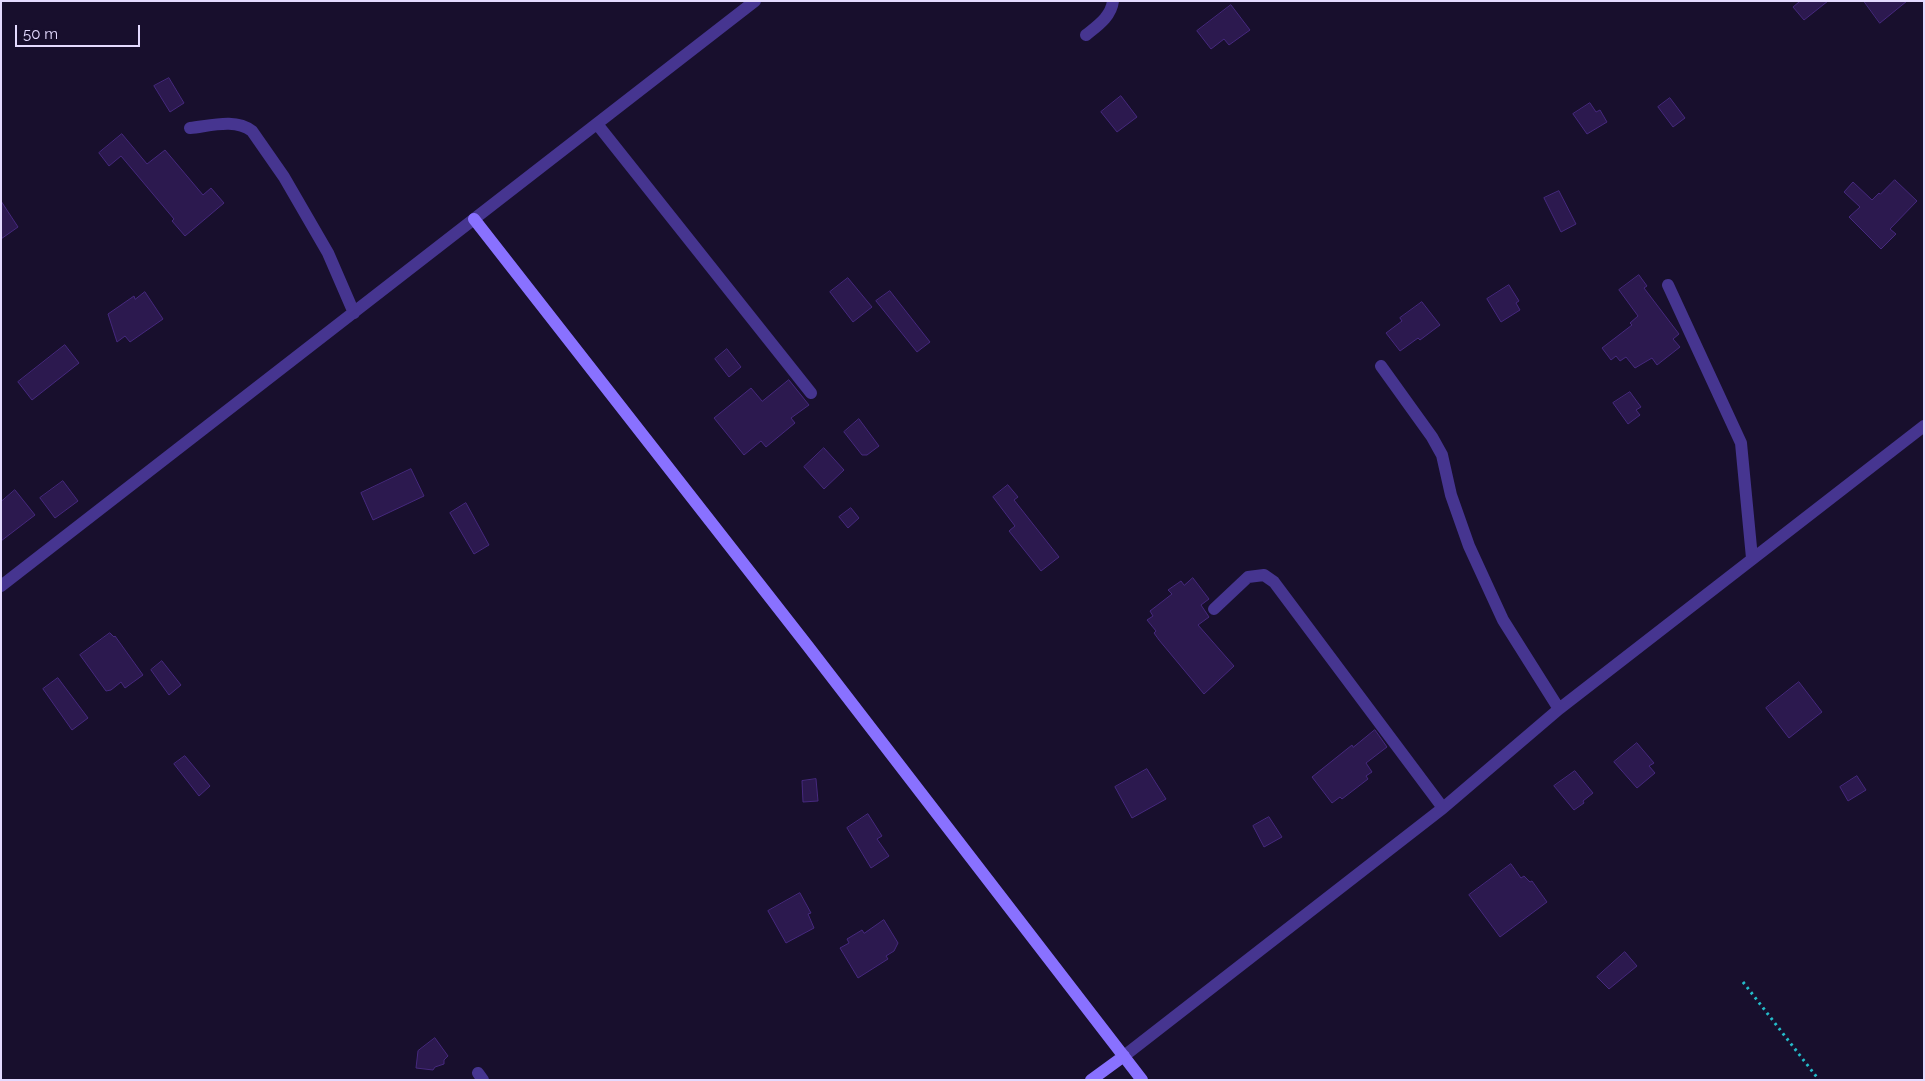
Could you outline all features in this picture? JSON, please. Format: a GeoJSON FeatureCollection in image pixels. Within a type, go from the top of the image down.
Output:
{"type":"FeatureCollection","features":[{"type":"Feature","properties":{"kind":"street"},"geometry":{"type":"LineString","coordinates":[[1,586],[755,1]]}},
{"type":"Feature","properties":{"kind":"street"},"geometry":{"type":"LineString","coordinates":[[1086,35],[1104,20],[1113,5],[1113,1]]}},
{"type":"Feature","properties":{"kind":"street"},"geometry":{"type":"LineString","coordinates":[[190,128],[235,124],[246,127],[252,132],[284,177],[328,253],[354,313]]}},
{"type":"Feature","properties":{"kind":"street"},"geometry":{"type":"LineString","coordinates":[[597,124],[811,393]]}},
{"type":"Feature","properties":{"kind":"street"},"geometry":{"type":"LineString","coordinates":[[474,219],[795,630],[1142,1080]]}},
{"type":"Feature","properties":{"kind":"street"},"geometry":{"type":"LineString","coordinates":[[1668,285],[1741,443],[1752,558]]}},
{"type":"Feature","properties":{"kind":"street"},"geometry":{"type":"LineString","coordinates":[[1381,366],[1432,437],[1442,455],[1451,495],[1470,546],[1503,620],[1559,709]]}},
{"type":"Feature","properties":{"kind":"street"},"geometry":{"type":"LineString","coordinates":[[1090,1080],[1124,1056],[1443,808],[1559,709],[1924,426]]}},
{"type":"Feature","properties":{"kind":"street"},"geometry":{"type":"LineString","coordinates":[[1214,609],[1248,577],[1264,575],[1274,582],[1443,808]]}},
{"type":"Feature","properties":{"kind":"path"},"geometry":{"type":"LineString","coordinates":[[1743,982],[1819,1080]]}},
{"type":"Feature","properties":{"kind":"building"},"geometry":{"type":"Polygon","coordinates":[[[1798,1],[1828,1],[1804,20],[1793,7],[1798,1]]]}},
{"type":"Feature","properties":{"kind":"building"},"geometry":{"type":"Polygon","coordinates":[[[1864,1],[1907,1],[1880,23],[1864,1]]]}},
{"type":"Feature","properties":{"kind":"building"},"geometry":{"type":"Polygon","coordinates":[[[1231,5],[1250,30],[1229,45],[1224,39],[1211,49],[1197,31],[1231,5]]]}},
{"type":"Feature","properties":{"kind":"building"},"geometry":{"type":"Polygon","coordinates":[[[169,78],[184,103],[170,112],[154,86],[169,78]]]}},
{"type":"Feature","properties":{"kind":"building"},"geometry":{"type":"Polygon","coordinates":[[[1121,96],[1137,117],[1117,132],[1101,112],[1121,96]]]}},
{"type":"Feature","properties":{"kind":"building"},"geometry":{"type":"Polygon","coordinates":[[[1670,98],[1685,118],[1673,127],[1658,107],[1670,98]]]}},
{"type":"Feature","properties":{"kind":"building"},"geometry":{"type":"Polygon","coordinates":[[[1590,103],[1596,112],[1600,110],[1607,122],[1587,134],[1573,114],[1590,103]]]}},
{"type":"Feature","properties":{"kind":"building"},"geometry":{"type":"Polygon","coordinates":[[[122,134],[147,164],[165,150],[203,195],[211,188],[224,203],[185,236],[172,221],[174,219],[121,156],[109,166],[99,153],[122,134]]]}},
{"type":"Feature","properties":{"kind":"building"},"geometry":{"type":"Polygon","coordinates":[[[1895,180],[1917,201],[1890,229],[1896,234],[1881,249],[1849,217],[1860,207],[1844,192],[1853,182],[1872,200],[1895,180]]]}},
{"type":"Feature","properties":{"kind":"building"},"geometry":{"type":"Polygon","coordinates":[[[1559,191],[1576,224],[1561,232],[1544,198],[1559,191]]]}},
{"type":"Feature","properties":{"kind":"building"},"geometry":{"type":"Polygon","coordinates":[[[1,201],[18,227],[1,239],[1,201]]]}},
{"type":"Feature","properties":{"kind":"building"},"geometry":{"type":"Polygon","coordinates":[[[1639,275],[1647,286],[1644,288],[1679,334],[1673,339],[1680,347],[1657,365],[1652,358],[1635,368],[1626,357],[1620,361],[1616,356],[1611,360],[1602,348],[1632,325],[1630,323],[1638,316],[1619,290],[1639,275]]]}},
{"type":"Feature","properties":{"kind":"building"},"geometry":{"type":"Polygon","coordinates":[[[848,278],[872,307],[853,322],[830,292],[848,278]]]}},
{"type":"Feature","properties":{"kind":"building"},"geometry":{"type":"Polygon","coordinates":[[[1509,285],[1519,301],[1516,303],[1520,310],[1501,322],[1487,299],[1509,285]]]}},
{"type":"Feature","properties":{"kind":"building"},"geometry":{"type":"Polygon","coordinates":[[[890,291],[930,342],[917,352],[876,301],[890,291]]]}},
{"type":"Feature","properties":{"kind":"building"},"geometry":{"type":"Polygon","coordinates":[[[145,292],[163,319],[130,342],[125,336],[117,342],[108,314],[134,296],[135,299],[145,292]]]}},
{"type":"Feature","properties":{"kind":"building"},"geometry":{"type":"Polygon","coordinates":[[[1422,302],[1440,325],[1420,340],[1418,338],[1400,351],[1386,333],[1402,321],[1400,318],[1422,302]]]}},
{"type":"Feature","properties":{"kind":"building"},"geometry":{"type":"Polygon","coordinates":[[[65,345],[79,363],[32,400],[18,382],[65,345]]]}},
{"type":"Feature","properties":{"kind":"building"},"geometry":{"type":"Polygon","coordinates":[[[727,349],[741,367],[729,377],[715,359],[727,349]]]}},
{"type":"Feature","properties":{"kind":"building"},"geometry":{"type":"Polygon","coordinates":[[[789,380],[809,405],[791,418],[795,423],[766,447],[761,441],[744,455],[714,418],[751,388],[762,401],[789,380]]]}},
{"type":"Feature","properties":{"kind":"building"},"geometry":{"type":"Polygon","coordinates":[[[1630,392],[1641,407],[1636,410],[1640,415],[1628,424],[1613,403],[1630,392]]]}},
{"type":"Feature","properties":{"kind":"building"},"geometry":{"type":"Polygon","coordinates":[[[859,419],[879,446],[867,455],[862,455],[844,432],[859,419]]]}},
{"type":"Feature","properties":{"kind":"building"},"geometry":{"type":"Polygon","coordinates":[[[824,448],[844,470],[824,489],[804,467],[824,448]]]}},
{"type":"Feature","properties":{"kind":"building"},"geometry":{"type":"Polygon","coordinates":[[[411,469],[424,496],[373,520],[361,493],[411,469]]]}},
{"type":"Feature","properties":{"kind":"building"},"geometry":{"type":"Polygon","coordinates":[[[63,481],[78,501],[55,518],[40,498],[63,481]]]}},
{"type":"Feature","properties":{"kind":"building"},"geometry":{"type":"Polygon","coordinates":[[[1008,485],[1018,497],[1014,500],[1059,557],[1041,571],[1009,531],[1015,526],[993,497],[1008,485]]]}},
{"type":"Feature","properties":{"kind":"building"},"geometry":{"type":"Polygon","coordinates":[[[15,490],[35,515],[1,541],[1,502],[15,490]]]}},
{"type":"Feature","properties":{"kind":"building"},"geometry":{"type":"Polygon","coordinates":[[[466,503],[489,545],[474,554],[450,513],[466,503]]]}},
{"type":"Feature","properties":{"kind":"building"},"geometry":{"type":"Polygon","coordinates":[[[851,508],[859,518],[848,528],[839,517],[851,508]]]}},
{"type":"Feature","properties":{"kind":"building"},"geometry":{"type":"Polygon","coordinates":[[[1193,578],[1209,599],[1201,605],[1209,617],[1198,625],[1234,666],[1204,694],[1159,640],[1154,633],[1156,631],[1147,620],[1153,616],[1150,611],[1172,594],[1168,590],[1181,581],[1184,585],[1193,578]]]}},
{"type":"Feature","properties":{"kind":"building"},"geometry":{"type":"Polygon","coordinates":[[[110,633],[115,636],[143,675],[125,688],[121,682],[111,690],[106,691],[80,655],[110,633]]]}},
{"type":"Feature","properties":{"kind":"building"},"geometry":{"type":"Polygon","coordinates":[[[162,661],[181,685],[169,695],[151,670],[162,661]]]}},
{"type":"Feature","properties":{"kind":"building"},"geometry":{"type":"Polygon","coordinates":[[[58,678],[88,718],[72,730],[43,689],[58,678]]]}},
{"type":"Feature","properties":{"kind":"building"},"geometry":{"type":"Polygon","coordinates":[[[1799,682],[1822,712],[1789,738],[1766,708],[1799,682]]]}},
{"type":"Feature","properties":{"kind":"building"},"geometry":{"type":"Polygon","coordinates":[[[1375,730],[1387,747],[1366,763],[1372,772],[1366,776],[1368,779],[1342,799],[1340,797],[1332,803],[1312,777],[1352,745],[1353,747],[1375,730]]]}},
{"type":"Feature","properties":{"kind":"building"},"geometry":{"type":"Polygon","coordinates":[[[1637,743],[1654,763],[1649,766],[1655,773],[1637,788],[1614,762],[1637,743]]]}},
{"type":"Feature","properties":{"kind":"building"},"geometry":{"type":"Polygon","coordinates":[[[185,756],[210,786],[199,796],[174,764],[185,756]]]}},
{"type":"Feature","properties":{"kind":"building"},"geometry":{"type":"Polygon","coordinates":[[[1147,769],[1166,799],[1132,818],[1115,787],[1147,769]]]}},
{"type":"Feature","properties":{"kind":"building"},"geometry":{"type":"Polygon","coordinates":[[[1575,771],[1593,793],[1574,810],[1554,786],[1575,771]]]}},
{"type":"Feature","properties":{"kind":"building"},"geometry":{"type":"Polygon","coordinates":[[[1857,776],[1866,790],[1848,801],[1840,787],[1857,776]]]}},
{"type":"Feature","properties":{"kind":"building"},"geometry":{"type":"Polygon","coordinates":[[[816,779],[818,801],[803,802],[802,781],[816,779]]]}},
{"type":"Feature","properties":{"kind":"building"},"geometry":{"type":"Polygon","coordinates":[[[868,814],[882,836],[877,839],[889,856],[871,868],[847,828],[868,814]]]}},
{"type":"Feature","properties":{"kind":"building"},"geometry":{"type":"Polygon","coordinates":[[[1269,817],[1282,837],[1264,847],[1253,826],[1269,817]]]}},
{"type":"Feature","properties":{"kind":"building"},"geometry":{"type":"Polygon","coordinates":[[[1511,864],[1521,878],[1524,876],[1530,882],[1532,881],[1547,902],[1500,937],[1469,895],[1511,864]]]}},
{"type":"Feature","properties":{"kind":"building"},"geometry":{"type":"Polygon","coordinates":[[[800,893],[811,913],[808,914],[814,928],[786,943],[768,911],[800,893]]]}},
{"type":"Feature","properties":{"kind":"building"},"geometry":{"type":"Polygon","coordinates":[[[884,920],[898,943],[894,951],[886,956],[888,959],[858,978],[840,948],[849,943],[847,939],[862,930],[864,933],[884,920]]]}},
{"type":"Feature","properties":{"kind":"building"},"geometry":{"type":"Polygon","coordinates":[[[1625,952],[1637,966],[1609,989],[1597,977],[1625,952]]]}},
{"type":"Feature","properties":{"kind":"building"},"geometry":{"type":"Polygon","coordinates":[[[435,1038],[448,1056],[444,1060],[444,1064],[435,1067],[433,1070],[416,1068],[418,1051],[435,1038]]]}}]}
